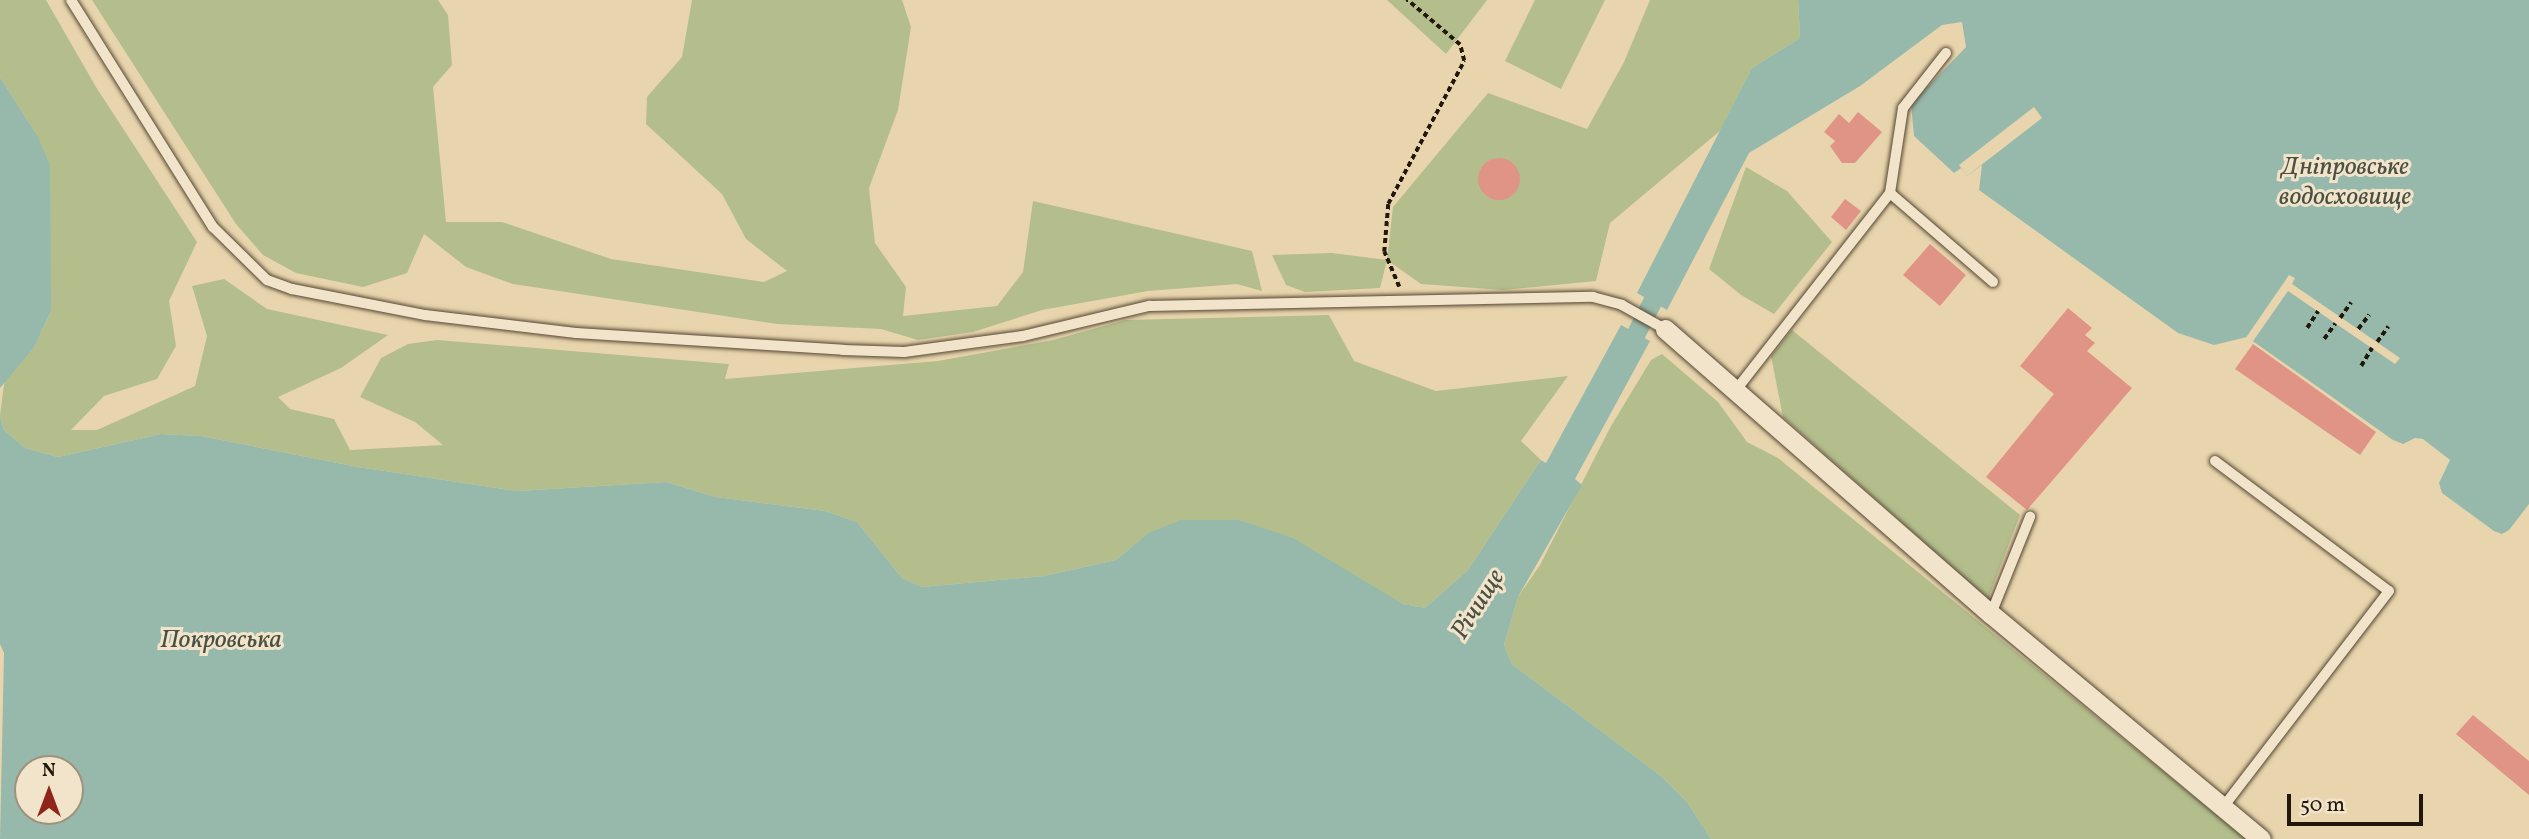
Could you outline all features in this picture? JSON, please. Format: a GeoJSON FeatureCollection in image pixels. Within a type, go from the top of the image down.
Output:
{"type":"FeatureCollection","features":[{"type":"Feature","properties":{"kind":"street"},"geometry":{"type":"LineString","coordinates":[[1665,329],[1991,614],[2261,839]]}},
{"type":"Feature","properties":{"kind":"lane"},"geometry":{"type":"LineString","coordinates":[[71,0],[213,227],[267,280],[292,289],[425,315],[576,333],[904,352],[1023,336],[1149,306],[1593,297],[1622,305],[1665,329]]}},
{"type":"Feature","properties":{"kind":"lane"},"geometry":{"type":"LineString","coordinates":[[1736,390],[1890,193],[1903,108],[1946,53]]}},
{"type":"Feature","properties":{"kind":"lane"},"geometry":{"type":"LineString","coordinates":[[1890,193],[1993,282]]}},
{"type":"Feature","properties":{"kind":"lane"},"geometry":{"type":"LineString","coordinates":[[2215,461],[2389,592],[2223,807]]}},
{"type":"Feature","properties":{"kind":"lane"},"geometry":{"type":"LineString","coordinates":[[1991,614],[2030,517]]}},
{"type":"Feature","properties":{"kind":"path"},"geometry":{"type":"LineString","coordinates":[[1406,302],[1384,252],[1388,204],[1464,61],[1460,45],[1407,0]]}},
{"type":"Feature","properties":{"kind":"path"},"geometry":{"type":"LineString","coordinates":[[2340,318],[2351,302]]}},
{"type":"Feature","properties":{"kind":"path"},"geometry":{"type":"LineString","coordinates":[[2306,328],[2318,312]]}},
{"type":"Feature","properties":{"kind":"path"},"geometry":{"type":"LineString","coordinates":[[2358,329],[2369,315]]}},
{"type":"Feature","properties":{"kind":"path"},"geometry":{"type":"LineString","coordinates":[[2324,339],[2335,324]]}},
{"type":"Feature","properties":{"kind":"path"},"geometry":{"type":"LineString","coordinates":[[2377,342],[2388,327]]}},
{"type":"Feature","properties":{"kind":"path"},"geometry":{"type":"LineString","coordinates":[[2361,366],[2372,348]]}},
{"type":"Feature","properties":{"kind":"green space"},"geometry":{"type":"Polygon","coordinates":[[[0,0],[46,0],[96,87],[197,242],[169,301],[176,346],[157,379],[104,396],[71,430],[97,430],[195,386],[207,336],[192,286],[224,279],[267,309],[388,335],[341,368],[278,397],[290,409],[334,419],[350,450],[443,445],[415,422],[360,397],[381,358],[408,344],[437,340],[729,364],[725,379],[938,361],[1053,340],[1126,320],[1329,315],[1354,361],[1436,391],[1568,376],[1521,441],[1541,460],[1468,570],[1425,608],[1403,604],[1351,576],[1148,533],[1116,560],[1044,576],[922,587],[902,578],[857,522],[825,511],[716,497],[666,482],[517,491],[358,467],[201,436],[161,434],[58,457],[25,448],[4,430],[0,415],[5,377],[35,346],[51,311],[37,135],[0,77],[0,0]]]}},
{"type":"Feature","properties":{"kind":"green space"},"geometry":{"type":"Polygon","coordinates":[[[92,0],[438,0],[448,15],[452,65],[433,87],[446,222],[502,222],[611,259],[764,282],[787,271],[746,239],[722,194],[646,124],[647,97],[682,57],[692,0],[902,0],[911,27],[898,110],[869,188],[875,243],[906,287],[903,316],[997,306],[1023,272],[1033,201],[1252,251],[1262,291],[1237,284],[1148,291],[1042,310],[973,332],[918,340],[881,329],[777,324],[513,284],[466,267],[424,234],[407,273],[363,287],[296,273],[263,255],[236,224],[92,0]]]}},
{"type":"Feature","properties":{"kind":"green space"},"geometry":{"type":"Polygon","coordinates":[[[1387,0],[1487,0],[1446,54],[1387,0]]]}},
{"type":"Feature","properties":{"kind":"green space"},"geometry":{"type":"Polygon","coordinates":[[[1535,0],[1605,0],[1561,89],[1505,61],[1535,0]]]}},
{"type":"Feature","properties":{"kind":"green space"},"geometry":{"type":"Polygon","coordinates":[[[1650,0],[1798,0],[1800,38],[1752,68],[1721,130],[1610,223],[1596,281],[1503,290],[1421,284],[1387,260],[1393,207],[1488,93],[1587,129],[1624,62],[1650,0]]]}},
{"type":"Feature","properties":{"kind":"green space"},"geometry":{"type":"Polygon","coordinates":[[[1746,167],[1787,191],[1832,242],[1774,314],[1741,295],[1709,269],[1746,167]]]}},
{"type":"Feature","properties":{"kind":"green space"},"geometry":{"type":"Polygon","coordinates":[[[1332,253],[1387,260],[1380,288],[1305,292],[1286,285],[1272,255],[1332,253]]]}},
{"type":"Feature","properties":{"kind":"green space"},"geometry":{"type":"Polygon","coordinates":[[[1792,330],[2020,515],[1988,599],[1783,417],[1771,356],[1792,330]]]}},
{"type":"Feature","properties":{"kind":"green space"},"geometry":{"type":"Polygon","coordinates":[[[1662,354],[1718,402],[1747,442],[1778,458],[2246,839],[1711,839],[1687,802],[1661,776],[1512,664],[1504,645],[1518,597],[1540,565],[1611,426],[1651,360],[1662,354]]]}},
{"type":"Feature","properties":{"kind":"water","name":"Дніпровське водосховище"},"geometry":{"type":"Polygon","coordinates":[[[1798,0],[2529,0],[2529,504],[2509,530],[2502,534],[2494,531],[2442,493],[2439,483],[2450,460],[2423,439],[2415,438],[2403,444],[2393,440],[2247,337],[2214,345],[2178,333],[1979,190],[1982,165],[1967,176],[1961,168],[1954,173],[1914,136],[1911,104],[1966,47],[1962,22],[1942,25],[1860,86],[1749,153],[1667,310],[1637,293],[1752,68],[1800,38],[1798,0]]]}},
{"type":"Feature","properties":{"kind":"water"},"geometry":{"type":"Polygon","coordinates":[[[0,77],[37,135],[50,165],[51,311],[35,346],[0,388],[0,77]]]}},
{"type":"Feature","properties":{"kind":"water","name":"Покровська"},"geometry":{"type":"Polygon","coordinates":[[[1621,325],[1650,341],[1575,479],[1582,485],[1518,597],[1504,645],[1512,664],[1661,776],[1687,802],[1711,839],[0,839],[4,653],[0,644],[0,415],[4,430],[25,448],[58,457],[161,434],[201,436],[358,467],[517,491],[666,482],[716,497],[825,511],[857,522],[902,578],[922,587],[1044,576],[1116,560],[1148,533],[1181,520],[1239,520],[1293,538],[1403,604],[1425,608],[1468,570],[1541,460],[1546,463],[1621,325]]]}},
{"type":"Feature","properties":{"kind":"pier"},"geometry":{"type":"Polygon","coordinates":[[[2034,107],[2042,118],[1967,176],[1959,165],[2034,107]]]}},
{"type":"Feature","properties":{"kind":"pier"},"geometry":{"type":"Polygon","coordinates":[[[2289,275],[2295,278],[2292,284],[2400,358],[2395,364],[2288,291],[2251,344],[2243,342],[2289,275]]]}},
{"type":"Feature","properties":{"kind":"building"},"geometry":{"type":"Polygon","coordinates":[[[1858,112],[1882,132],[1855,163],[1842,163],[1830,146],[1835,141],[1824,132],[1839,114],[1849,123],[1858,112]]]}},
{"type":"Feature","properties":{"kind":"building"},"geometry":{"type":"Polygon","coordinates":[[[1499,158],[1514,164],[1520,179],[1514,194],[1499,200],[1484,194],[1478,179],[1484,164],[1499,158]]]}},
{"type":"Feature","properties":{"kind":"building"},"geometry":{"type":"Polygon","coordinates":[[[1845,199],[1861,211],[1846,230],[1831,217],[1845,199]]]}},
{"type":"Feature","properties":{"kind":"building"},"geometry":{"type":"Polygon","coordinates":[[[1930,244],[1966,275],[1940,306],[1903,275],[1930,244]]]}},
{"type":"Feature","properties":{"kind":"building"},"geometry":{"type":"Polygon","coordinates":[[[2068,308],[2092,328],[2085,335],[2095,343],[2087,351],[2132,388],[2027,510],[1986,477],[2054,394],[2020,366],[2068,308]]]}},
{"type":"Feature","properties":{"kind":"building"},"geometry":{"type":"Polygon","coordinates":[[[2253,344],[2376,432],[2360,455],[2235,369],[2253,344]]]}},
{"type":"Feature","properties":{"kind":"building"},"geometry":{"type":"Polygon","coordinates":[[[2473,715],[2529,761],[2529,795],[2456,734],[2473,715]]]}},
{"type":"Feature","properties":{"kind":"waterway"},"geometry":{"type":"LineString","coordinates":[[1636,333],[1652,301]]}},
{"type":"Feature","properties":{"kind":"water label","name":"Річище"},"geometry":{"type":"Point","coordinates":[1479,605]}}]}
